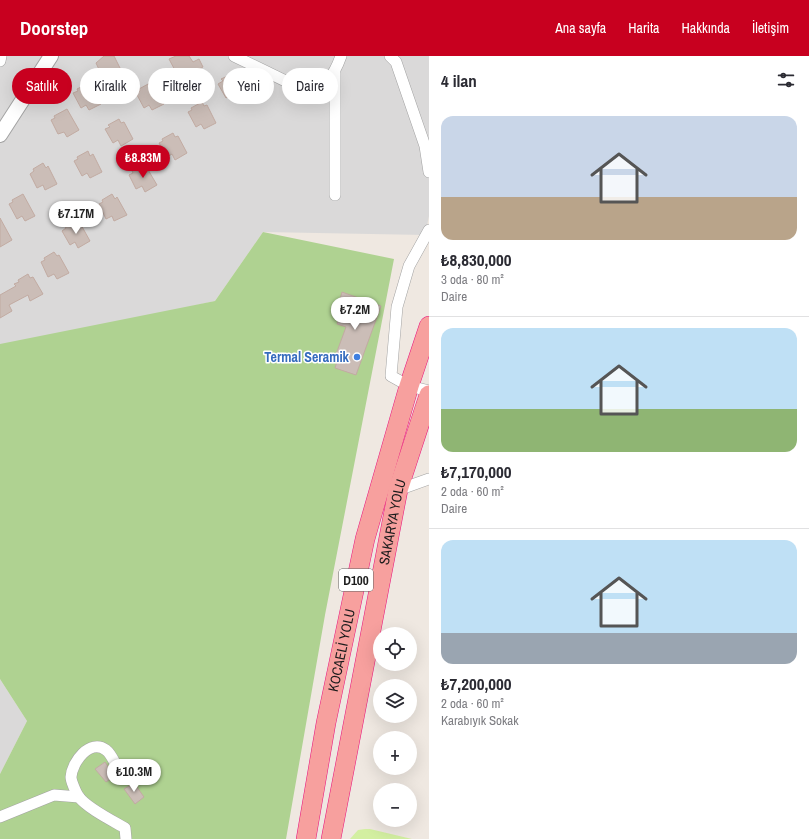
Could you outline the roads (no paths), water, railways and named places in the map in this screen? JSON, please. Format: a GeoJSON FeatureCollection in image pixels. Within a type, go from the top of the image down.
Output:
{"type":"FeatureCollection","features":[{"type":"Feature","properties":{"kind":"highway","name":"KOCAELİ YOLU"},"geometry":{"type":"LineString","coordinates":[[306,839],[326,723],[365,539],[409,386],[429,326]]}},
{"type":"Feature","properties":{"kind":"highway","name":"SAKARYA YOLU"},"geometry":{"type":"LineString","coordinates":[[331,839],[398,490],[429,395]]}},
{"type":"Feature","properties":{"kind":"street"},"geometry":{"type":"LineString","coordinates":[[0,61],[1,56]]}},
{"type":"Feature","properties":{"kind":"street"},"geometry":{"type":"LineString","coordinates":[[0,136],[51,56]]}},
{"type":"Feature","properties":{"kind":"street"},"geometry":{"type":"LineString","coordinates":[[234,56],[282,79]]}},
{"type":"Feature","properties":{"kind":"street"},"geometry":{"type":"LineString","coordinates":[[337,68],[341,56]]}},
{"type":"Feature","properties":{"kind":"street"},"geometry":{"type":"LineString","coordinates":[[390,56],[396,62],[425,146],[429,172]]}},
{"type":"Feature","properties":{"kind":"street"},"geometry":{"type":"LineString","coordinates":[[335,104],[335,195]]}},
{"type":"Feature","properties":{"kind":"street"},"geometry":{"type":"LineString","coordinates":[[429,230],[409,266],[397,307],[391,376],[409,386],[429,390]]}},
{"type":"Feature","properties":{"kind":"street"},"geometry":{"type":"LineString","coordinates":[[398,490],[429,479]]}},
{"type":"Feature","properties":{"kind":"street"},"geometry":{"type":"LineString","coordinates":[[115,763],[106,750],[95,747],[85,751],[76,762],[71,778],[79,797],[102,814],[125,828],[126,839]]}},
{"type":"Feature","properties":{"kind":"street"},"geometry":{"type":"LineString","coordinates":[[0,817],[54,795],[79,797]]}},
{"type":"Feature","properties":{"kind":"place","name":"Termal Seramik"},"geometry":{"type":"Point","coordinates":[357,357]}}]}
